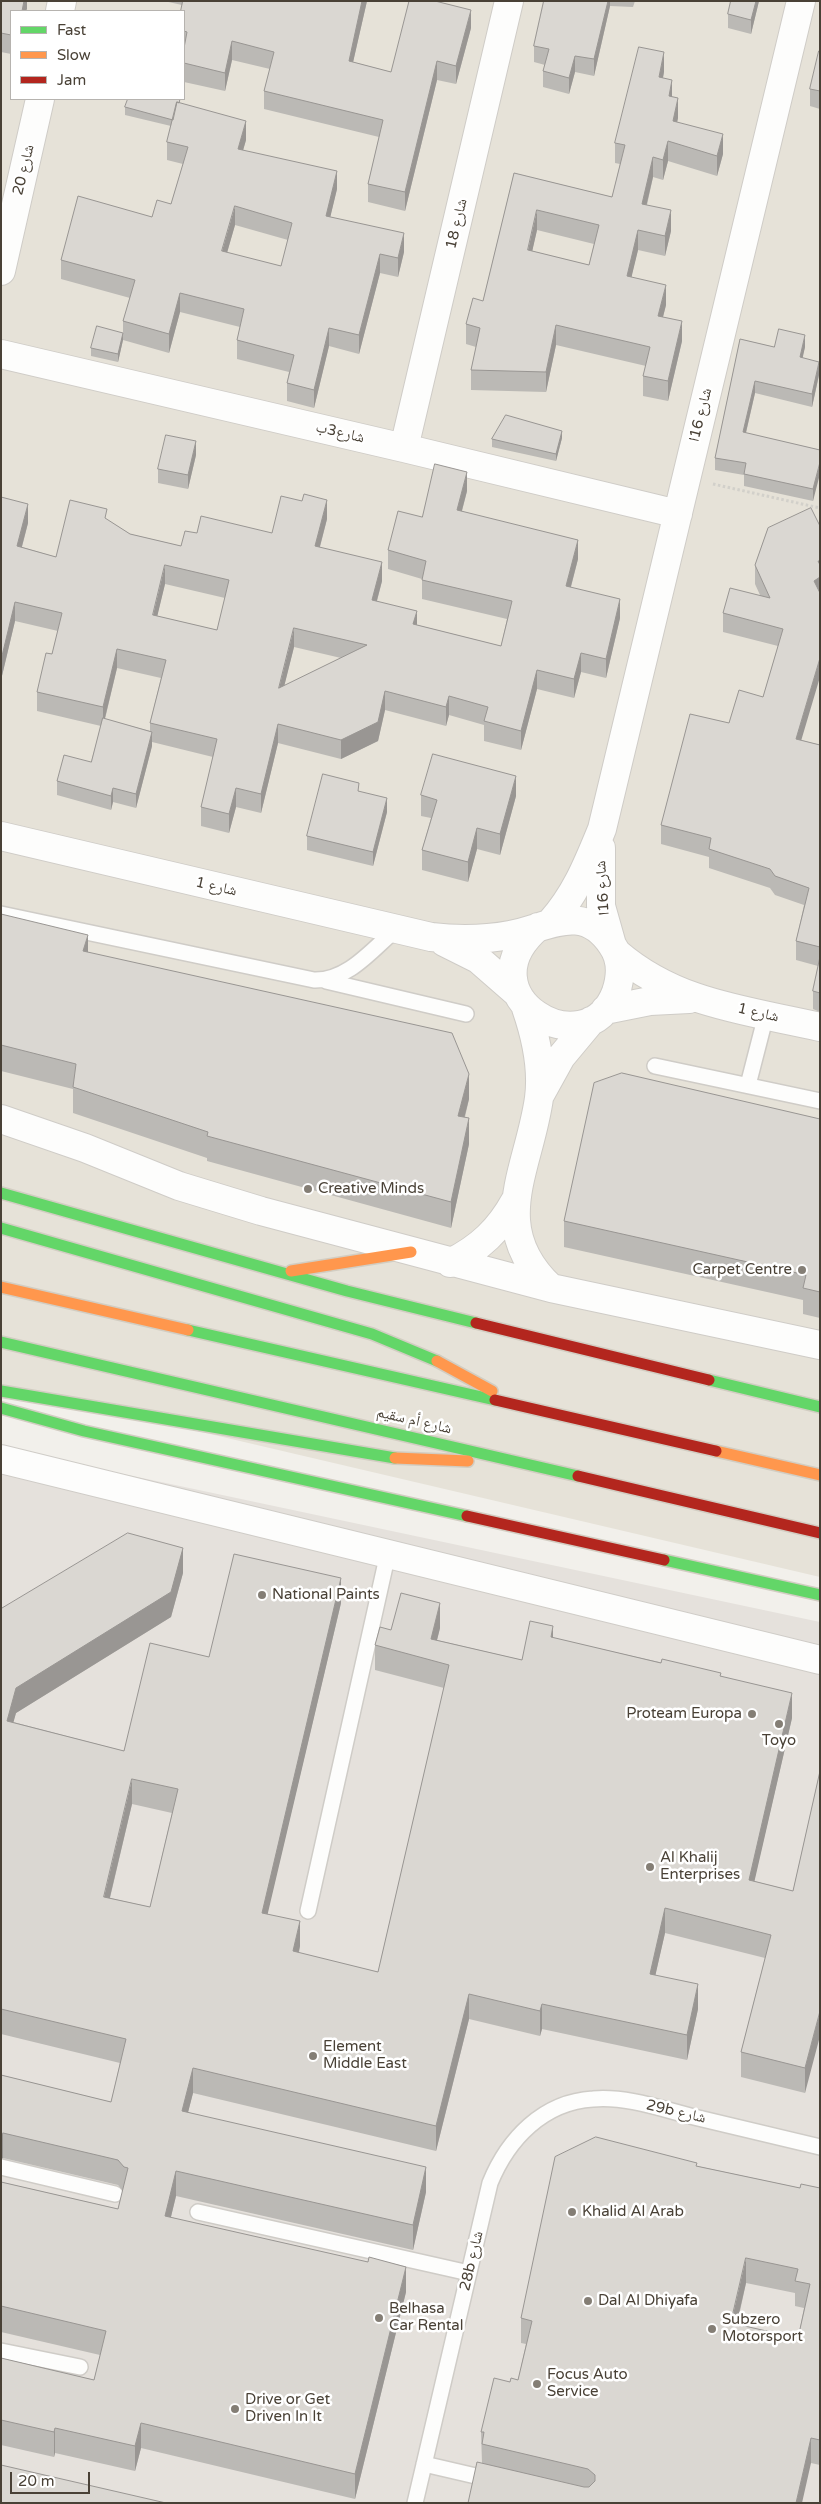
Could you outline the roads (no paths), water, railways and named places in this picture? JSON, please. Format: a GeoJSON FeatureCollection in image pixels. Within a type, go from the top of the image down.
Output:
{"type":"FeatureCollection","features":[{"type":"Feature","properties":{"kind":"main road"},"geometry":{"type":"LineString","coordinates":[[1,1192],[356,1294],[820,1407]]}},
{"type":"Feature","properties":{"kind":"main road"},"geometry":{"type":"LineString","coordinates":[[1,1228],[372,1334],[430,1356],[510,1403]]}},
{"type":"Feature","properties":{"kind":"main road"},"geometry":{"type":"LineString","coordinates":[[282,1273],[411,1252]]}},
{"type":"Feature","properties":{"kind":"main road"},"geometry":{"type":"LineString","coordinates":[[1,1287],[820,1475]]}},
{"type":"Feature","properties":{"kind":"main road","name":"شارع أم سقيم"},"geometry":{"type":"LineString","coordinates":[[1,1342],[820,1533]]}},
{"type":"Feature","properties":{"kind":"main road"},"geometry":{"type":"LineString","coordinates":[[1,1391],[381,1457],[424,1460],[509,1459]]}},
{"type":"Feature","properties":{"kind":"main road"},"geometry":{"type":"LineString","coordinates":[[1,1408],[84,1431],[820,1595]]}},
{"type":"Feature","properties":{"kind":"street","name":"شارع 18"},"geometry":{"type":"LineString","coordinates":[[404,448],[509,1]]}},
{"type":"Feature","properties":{"kind":"street","name":"شارع 16ا"},"geometry":{"type":"LineString","coordinates":[[545,925],[563,908],[582,878],[602,829],[801,1]]}},
{"type":"Feature","properties":{"kind":"street","name":"شارع 20"},"geometry":{"type":"LineString","coordinates":[[1,271],[40,100]]}},
{"type":"Feature","properties":{"kind":"street","name":"شارع3ب"},"geometry":{"type":"LineString","coordinates":[[1,354],[678,514]]}},
{"type":"Feature","properties":{"kind":"street","name":"شارع 16ا"},"geometry":{"type":"LineString","coordinates":[[602,829],[600,892],[606,926],[615,949]]}},
{"type":"Feature","properties":{"kind":"street","name":"شارع 1"},"geometry":{"type":"LineString","coordinates":[[1,836],[431,937],[458,940],[485,939],[545,925]]}},
{"type":"Feature","properties":{"kind":"street"},"geometry":{"type":"LineString","coordinates":[[539,1098],[561,1057],[614,998],[619,984],[620,968],[615,949],[601,932],[586,923],[568,920],[545,925],[527,937],[518,949],[514,963],[513,978],[536,1043],[539,1062],[539,1098],[515,1201],[515,1220],[525,1255],[541,1278],[551,1288]]}},
{"type":"Feature","properties":{"kind":"street","name":"شارع 1"},"geometry":{"type":"LineString","coordinates":[[431,937],[455,947],[478,960],[521,1000]]}},
{"type":"Feature","properties":{"kind":"street","name":"شارع 1"},"geometry":{"type":"LineString","coordinates":[[615,949],[653,980],[695,999],[820,1027]]}},
{"type":"Feature","properties":{"kind":"street","name":"شارع 1"},"geometry":{"type":"LineString","coordinates":[[598,1015],[650,1001],[695,999]]}},
{"type":"Feature","properties":{"kind":"street"},"geometry":{"type":"LineString","coordinates":[[521,1000],[539,1019],[556,1025],[574,1026],[598,1015]]}},
{"type":"Feature","properties":{"kind":"street"},"geometry":{"type":"LineString","coordinates":[[1,1119],[220,1199],[450,1263],[551,1288],[820,1345]]}},
{"type":"Feature","properties":{"kind":"street"},"geometry":{"type":"LineString","coordinates":[[450,1263],[467,1255],[495,1232],[515,1201]]}},
{"type":"Feature","properties":{"kind":"street"},"geometry":{"type":"LineString","coordinates":[[1,1459],[820,1660]]}},
{"type":"Feature","properties":{"kind":"lane"},"geometry":{"type":"LineString","coordinates":[[1,914],[324,981],[466,1014]]}},
{"type":"Feature","properties":{"kind":"lane"},"geometry":{"type":"LineString","coordinates":[[324,981],[350,970],[395,930]]}},
{"type":"Feature","properties":{"kind":"lane"},"geometry":{"type":"LineString","coordinates":[[748,1085],[766,1015]]}},
{"type":"Feature","properties":{"kind":"lane"},"geometry":{"type":"LineString","coordinates":[[655,1066],[820,1101]]}},
{"type":"Feature","properties":{"kind":"lane"},"geometry":{"type":"LineString","coordinates":[[308,1911],[388,1553]]}},
{"type":"Feature","properties":{"kind":"lane","name":"29b شارع"},"geometry":{"type":"LineString","coordinates":[[535,2120],[562,2106],[593,2099],[627,2101],[820,2147]]}},
{"type":"Feature","properties":{"kind":"lane","name":"28b شارع"},"geometry":{"type":"LineString","coordinates":[[415,2503],[490,2183],[498,2162],[514,2139],[535,2120]]}},
{"type":"Feature","properties":{"kind":"lane"},"geometry":{"type":"LineString","coordinates":[[1,2167],[115,2194]]}},
{"type":"Feature","properties":{"kind":"lane"},"geometry":{"type":"LineString","coordinates":[[198,2212],[469,2273]]}},
{"type":"Feature","properties":{"kind":"lane"},"geometry":{"type":"LineString","coordinates":[[1,2351],[80,2367]]}},
{"type":"Feature","properties":{"kind":"lane"},"geometry":{"type":"LineString","coordinates":[[424,2464],[512,2485]]}},
{"type":"Feature","properties":{"kind":"place","name":"Creative Minds"},"geometry":{"type":"Point","coordinates":[308,1189]}},
{"type":"Feature","properties":{"kind":"place","name":"Carpet Centre"},"geometry":{"type":"Point","coordinates":[802,1270]}},
{"type":"Feature","properties":{"kind":"place","name":"National Paints"},"geometry":{"type":"Point","coordinates":[262,1595]}},
{"type":"Feature","properties":{"kind":"place","name":"Proteam Europa"},"geometry":{"type":"Point","coordinates":[752,1714]}},
{"type":"Feature","properties":{"kind":"place","name":"Toyo"},"geometry":{"type":"Point","coordinates":[779,1724]}},
{"type":"Feature","properties":{"kind":"place","name":"Al Khalij Enterprises"},"geometry":{"type":"Point","coordinates":[650,1867]}},
{"type":"Feature","properties":{"kind":"place","name":"Element Middle East"},"geometry":{"type":"Point","coordinates":[313,2056]}},
{"type":"Feature","properties":{"kind":"place","name":"Khalid Al Arab"},"geometry":{"type":"Point","coordinates":[572,2212]}},
{"type":"Feature","properties":{"kind":"place","name":"Dal Al Dhiyafa"},"geometry":{"type":"Point","coordinates":[588,2301]}},
{"type":"Feature","properties":{"kind":"place","name":"Belhasa Car Rental"},"geometry":{"type":"Point","coordinates":[379,2318]}},
{"type":"Feature","properties":{"kind":"place","name":"Subzero Motorsport"},"geometry":{"type":"Point","coordinates":[712,2329]}},
{"type":"Feature","properties":{"kind":"place","name":"Focus Auto Service"},"geometry":{"type":"Point","coordinates":[537,2384]}},
{"type":"Feature","properties":{"kind":"place","name":"Drive or Get Driven In It"},"geometry":{"type":"Point","coordinates":[235,2409]}}]}
